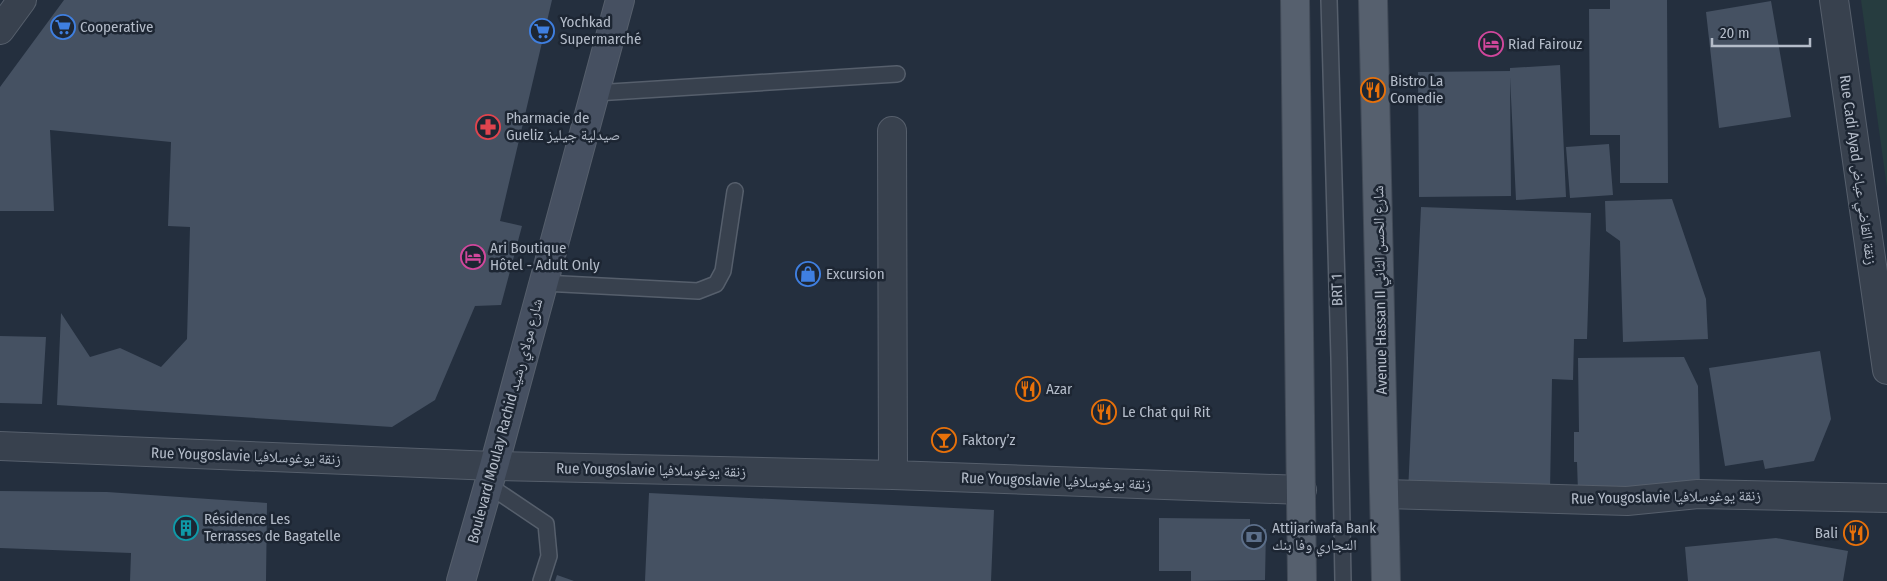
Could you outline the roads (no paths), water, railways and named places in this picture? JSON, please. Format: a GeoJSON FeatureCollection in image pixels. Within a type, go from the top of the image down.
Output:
{"type":"FeatureCollection","features":[{"type":"Feature","properties":{"kind":"main road"},"geometry":{"type":"LineString","coordinates":[[1295,0],[1302,581]]}},
{"type":"Feature","properties":{"kind":"main road","name":"Avenue Hassan II شارع الحسن الثاني"},"geometry":{"type":"LineString","coordinates":[[1373,0],[1386,581]]}},
{"type":"Feature","properties":{"kind":"street"},"geometry":{"type":"LineString","coordinates":[[0,30],[22,0]]}},
{"type":"Feature","properties":{"kind":"street","name":"Boulevard Moulay Rachid شارع مولاي رشيد"},"geometry":{"type":"LineString","coordinates":[[461,581],[620,0]]}},
{"type":"Feature","properties":{"kind":"street","name":"Rue Cadi Ayad زنقة القاضي عياض"},"geometry":{"type":"LineString","coordinates":[[1834,0],[1887,370]]}},
{"type":"Feature","properties":{"kind":"street"},"geometry":{"type":"LineString","coordinates":[[892,131],[893,475]]}},
{"type":"Feature","properties":{"kind":"street","name":"Rue Yougoslavie زنقة يوغوسلافيا"},"geometry":{"type":"LineString","coordinates":[[0,446],[491,476],[893,475],[1302,490]]}},
{"type":"Feature","properties":{"kind":"street","name":"Rue Yougoslavie زنقة يوغوسلافيا"},"geometry":{"type":"LineString","coordinates":[[1385,494],[1627,501],[1698,494],[1887,498]]}},
{"type":"Feature","properties":{"kind":"lane","name":"BRT 1"},"geometry":{"type":"LineString","coordinates":[[1329,0],[1343,581]]}},
{"type":"Feature","properties":{"kind":"lane"},"geometry":{"type":"LineString","coordinates":[[595,93],[898,74]]}},
{"type":"Feature","properties":{"kind":"lane"},"geometry":{"type":"LineString","coordinates":[[543,284],[698,291],[716,284],[724,271],[735,191]]}},
{"type":"Feature","properties":{"kind":"lane"},"geometry":{"type":"LineString","coordinates":[[491,476],[546,524],[549,556],[541,581]]}},
{"type":"Feature","properties":{"kind":"place","name":"Cooperative"},"geometry":{"type":"Point","coordinates":[63,27]}},
{"type":"Feature","properties":{"kind":"place","name":"Yochkad Supermarché"},"geometry":{"type":"Point","coordinates":[542,31]}},
{"type":"Feature","properties":{"kind":"place","name":"Riad Fairouz"},"geometry":{"type":"Point","coordinates":[1491,44]}},
{"type":"Feature","properties":{"kind":"place","name":"Bistro La Comedie"},"geometry":{"type":"Point","coordinates":[1373,90]}},
{"type":"Feature","properties":{"kind":"place","name":"Pharmacie de Gueliz صيدلية جيليز"},"geometry":{"type":"Point","coordinates":[488,127]}},
{"type":"Feature","properties":{"kind":"place","name":"Ari Boutique Hôtel - Adult Only"},"geometry":{"type":"Point","coordinates":[473,257]}},
{"type":"Feature","properties":{"kind":"place","name":"Excursion"},"geometry":{"type":"Point","coordinates":[808,274]}},
{"type":"Feature","properties":{"kind":"place","name":"Azar"},"geometry":{"type":"Point","coordinates":[1028,389]}},
{"type":"Feature","properties":{"kind":"place","name":"Le Chat qui Rit"},"geometry":{"type":"Point","coordinates":[1104,412]}},
{"type":"Feature","properties":{"kind":"place","name":"Faktory’z"},"geometry":{"type":"Point","coordinates":[944,440]}},
{"type":"Feature","properties":{"kind":"place","name":"Résidence Les Terrasses de Bagatelle"},"geometry":{"type":"Point","coordinates":[186,528]}},
{"type":"Feature","properties":{"kind":"place","name":"Bali"},"geometry":{"type":"Point","coordinates":[1856,533]}},
{"type":"Feature","properties":{"kind":"place","name":"Attijariwafa Bank التجاري وفا بنك"},"geometry":{"type":"Point","coordinates":[1254,537]}}]}
